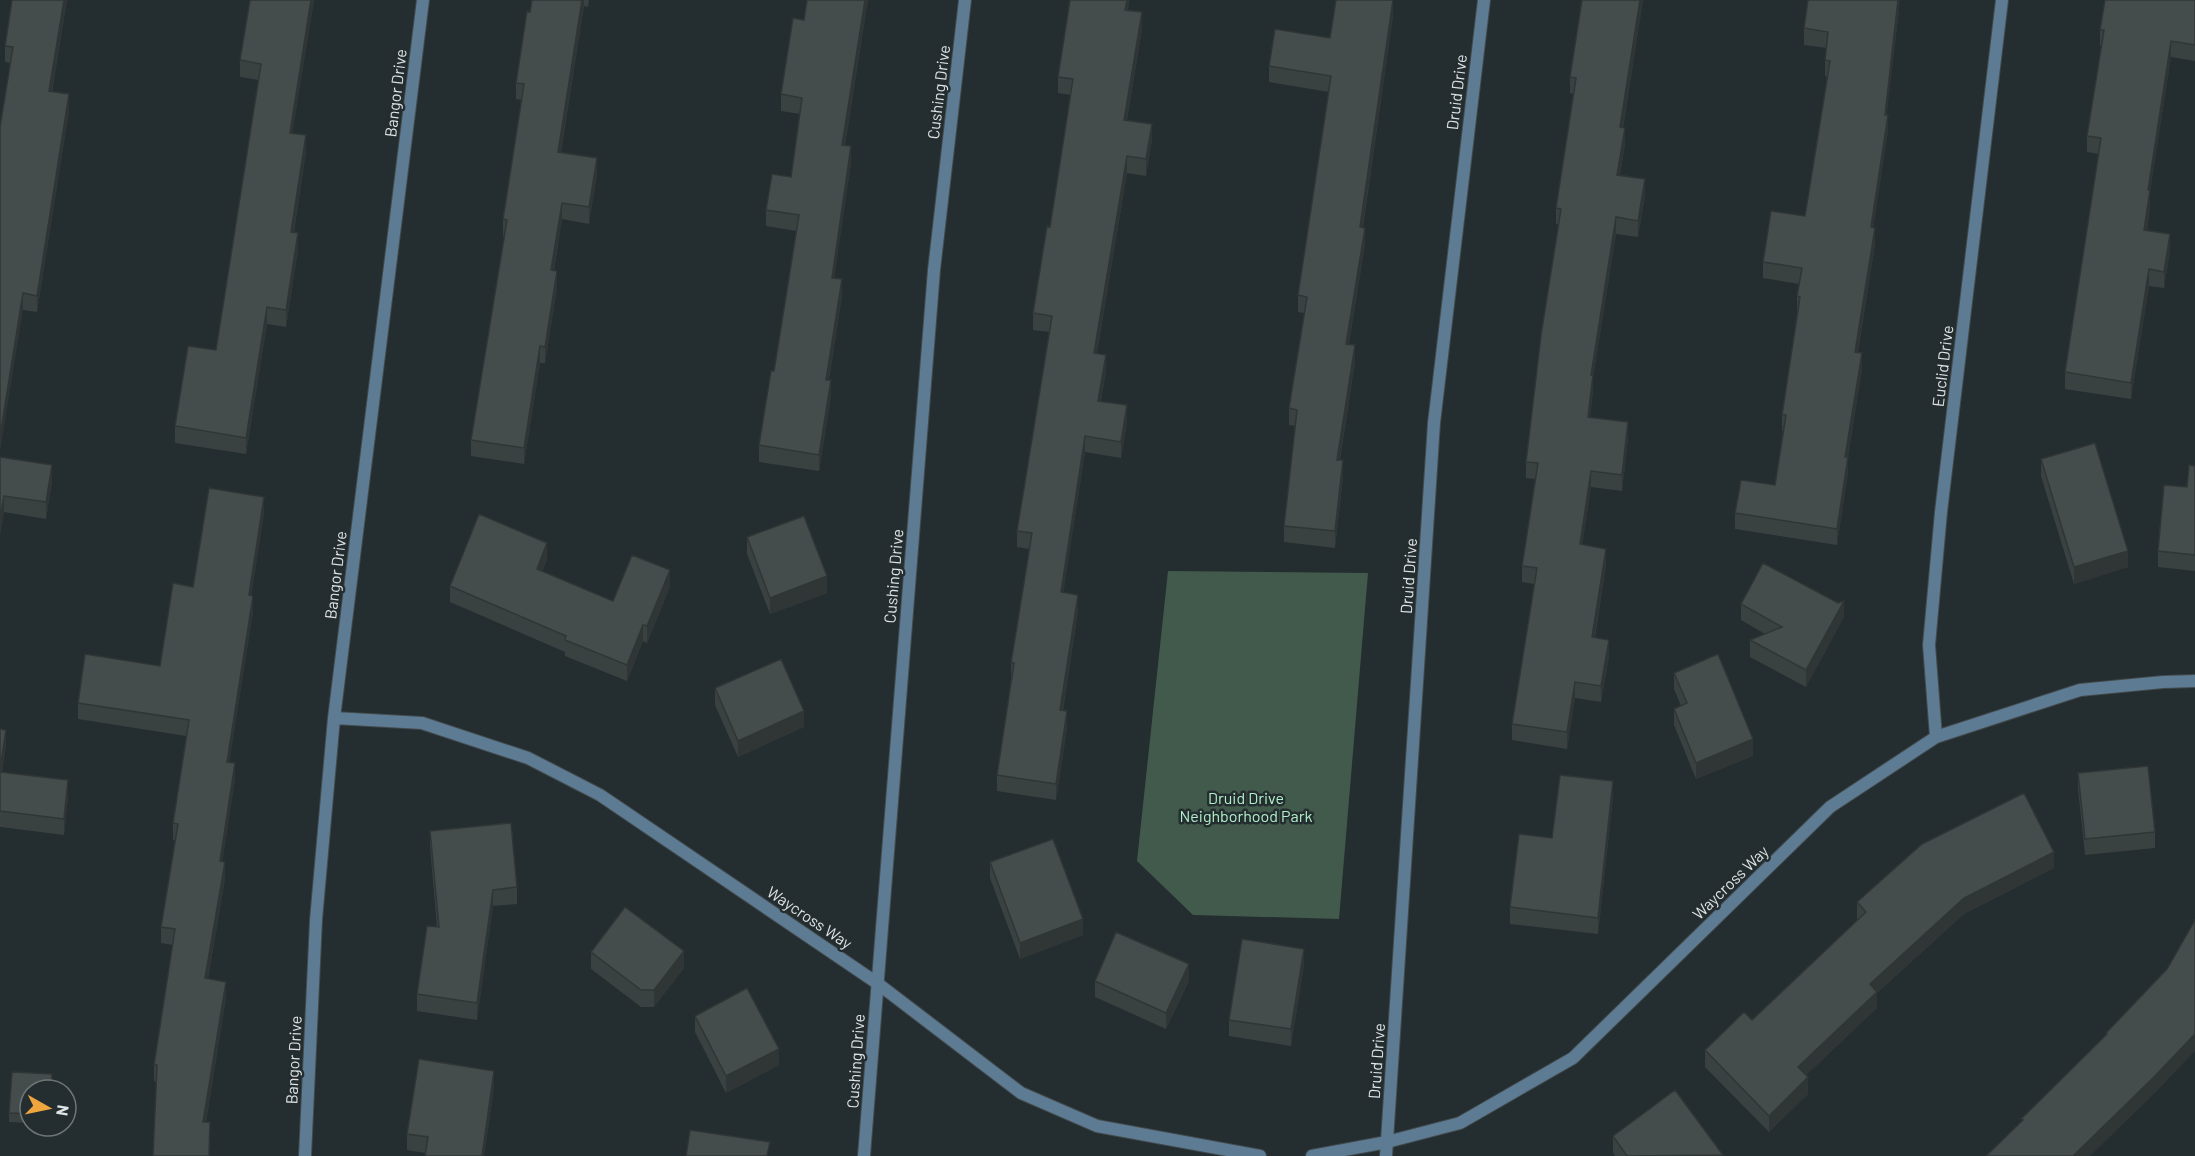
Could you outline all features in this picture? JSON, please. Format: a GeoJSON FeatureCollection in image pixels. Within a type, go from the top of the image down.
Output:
{"type":"FeatureCollection","features":[{"type":"Feature","properties":{"kind":"street","name":"Bangor Drive"},"geometry":{"type":"LineString","coordinates":[[305,1156],[315,920],[334,718],[423,0]]}},
{"type":"Feature","properties":{"kind":"street","name":"Cushing Drive"},"geometry":{"type":"LineString","coordinates":[[864,1156],[934,270],[965,0]]}},
{"type":"Feature","properties":{"kind":"street","name":"Druid Drive"},"geometry":{"type":"LineString","coordinates":[[1386,1156],[1434,423],[1484,0]]}},
{"type":"Feature","properties":{"kind":"street","name":"Euclid Drive"},"geometry":{"type":"LineString","coordinates":[[1936,737],[1929,645],[1941,512],[2002,0]]}},
{"type":"Feature","properties":{"kind":"street","name":"Waycross Way"},"geometry":{"type":"LineString","coordinates":[[1312,1156],[1387,1142],[1460,1123],[1573,1058],[1830,807],[1936,737],[2080,690],[2195,681]]}},
{"type":"Feature","properties":{"kind":"street","name":"Waycross Way"},"geometry":{"type":"LineString","coordinates":[[334,718],[422,723],[528,758],[600,795],[877,982],[1021,1093],[1097,1126],[1260,1156]]}},
{"type":"Feature","properties":{"kind":"green space","name":"Druid Drive Neighborhood Park"},"geometry":{"type":"Polygon","coordinates":[[[1168,571],[1368,573],[1339,919],[1193,915],[1137,861],[1168,571]]]}},
{"type":"Feature","properties":{"kind":"building"},"geometry":{"type":"Polygon","coordinates":[[[12,0],[64,0],[49,91],[69,94],[37,296],[23,293],[0,436],[0,127],[13,47],[5,46],[12,0]]]}},
{"type":"Feature","properties":{"kind":"building"},"geometry":{"type":"Polygon","coordinates":[[[250,0],[311,0],[290,133],[306,135],[291,232],[298,233],[286,310],[267,307],[246,438],[175,426],[188,346],[216,350],[261,64],[240,60],[250,0]]]}},
{"type":"Feature","properties":{"kind":"building"},"geometry":{"type":"Polygon","coordinates":[[[532,0],[582,0],[558,152],[597,158],[589,207],[562,203],[551,270],[557,271],[545,347],[540,346],[524,448],[471,440],[507,220],[503,219],[524,84],[516,83],[527,11],[530,12],[532,0]]]}},
{"type":"Feature","properties":{"kind":"building"},"geometry":{"type":"Polygon","coordinates":[[[807,0],[865,0],[842,145],[851,146],[832,278],[842,279],[826,380],[831,380],[819,455],[759,445],[771,371],[774,371],[799,215],[766,210],[772,174],[791,177],[802,98],[781,94],[793,18],[804,20],[807,0]]]}},
{"type":"Feature","properties":{"kind":"building"},"geometry":{"type":"Polygon","coordinates":[[[1070,0],[1127,0],[1125,10],[1142,12],[1124,120],[1152,124],[1146,159],[1127,156],[1094,353],[1106,355],[1098,401],[1127,405],[1121,442],[1085,436],[1061,592],[1078,595],[1060,710],[1067,711],[1056,784],[997,775],[1014,663],[1011,663],[1032,533],[1017,531],[1052,316],[1033,313],[1047,226],[1050,227],[1073,79],[1058,77],[1070,0]]]}},
{"type":"Feature","properties":{"kind":"building"},"geometry":{"type":"Polygon","coordinates":[[[1336,0],[1393,0],[1360,227],[1365,228],[1346,344],[1355,345],[1337,460],[1343,460],[1335,531],[1284,526],[1297,410],[1289,408],[1307,297],[1298,295],[1331,76],[1269,66],[1275,29],[1330,38],[1336,0]]]}},
{"type":"Feature","properties":{"kind":"building"},"geometry":{"type":"Polygon","coordinates":[[[1582,0],[1640,0],[1620,127],[1625,128],[1617,175],[1645,179],[1638,221],[1616,217],[1591,375],[1593,375],[1588,417],[1628,422],[1622,475],[1591,471],[1580,544],[1606,549],[1592,637],[1609,640],[1601,686],[1575,682],[1567,732],[1512,724],[1537,568],[1522,566],[1538,463],[1526,462],[1541,335],[1561,209],[1556,208],[1576,78],[1570,77],[1582,0]]]}},
{"type":"Feature","properties":{"kind":"building"},"geometry":{"type":"Polygon","coordinates":[[[1808,0],[1898,0],[1885,115],[1888,115],[1871,227],[1875,228],[1855,352],[1862,353],[1845,457],[1848,457],[1837,529],[1735,513],[1741,480],[1775,485],[1786,415],[1782,415],[1800,297],[1797,296],[1802,268],[1763,262],[1771,211],[1805,216],[1830,61],[1825,60],[1828,32],[1804,28],[1808,0]]]}},
{"type":"Feature","properties":{"kind":"building"},"geometry":{"type":"Polygon","coordinates":[[[2105,0],[2195,0],[2195,45],[2171,41],[2144,230],[2170,234],[2164,272],[2149,269],[2131,383],[2065,372],[2101,138],[2087,136],[2104,30],[2100,30],[2105,0]]]}},
{"type":"Feature","properties":{"kind":"building"},"geometry":{"type":"Polygon","coordinates":[[[2095,443],[2128,551],[2074,567],[2041,459],[2095,443]]]}},
{"type":"Feature","properties":{"kind":"building"},"geometry":{"type":"Polygon","coordinates":[[[0,457],[52,465],[46,502],[4,496],[0,519],[0,457]]]}},
{"type":"Feature","properties":{"kind":"building"},"geometry":{"type":"Polygon","coordinates":[[[2189,465],[2195,466],[2195,555],[2158,551],[2164,485],[2187,487],[2189,465]]]}},
{"type":"Feature","properties":{"kind":"building"},"geometry":{"type":"Polygon","coordinates":[[[209,488],[264,497],[249,595],[253,596],[227,762],[235,763],[220,861],[225,862],[205,978],[226,982],[203,1122],[210,1122],[209,1156],[153,1156],[157,1065],[154,1065],[175,929],[161,927],[178,824],[173,823],[189,720],[78,703],[85,654],[160,666],[173,583],[193,587],[209,488]]]}},
{"type":"Feature","properties":{"kind":"building"},"geometry":{"type":"Polygon","coordinates":[[[479,514],[547,543],[537,569],[613,601],[632,555],[670,570],[647,626],[643,625],[627,665],[565,640],[566,636],[450,586],[479,514]]]}},
{"type":"Feature","properties":{"kind":"building"},"geometry":{"type":"Polygon","coordinates":[[[804,516],[827,576],[770,598],[747,537],[804,516]]]}},
{"type":"Feature","properties":{"kind":"building"},"geometry":{"type":"Polygon","coordinates":[[[1763,563],[1838,603],[1844,601],[1806,670],[1750,640],[1782,627],[1741,604],[1763,563]]]}},
{"type":"Feature","properties":{"kind":"building"},"geometry":{"type":"Polygon","coordinates":[[[1718,654],[1753,739],[1696,763],[1674,709],[1687,703],[1674,673],[1718,654]]]}},
{"type":"Feature","properties":{"kind":"building"},"geometry":{"type":"Polygon","coordinates":[[[781,659],[804,711],[738,741],[715,688],[781,659]]]}},
{"type":"Feature","properties":{"kind":"building"},"geometry":{"type":"Polygon","coordinates":[[[0,729],[6,730],[0,769],[0,729]]]}},
{"type":"Feature","properties":{"kind":"building"},"geometry":{"type":"Polygon","coordinates":[[[2148,766],[2155,832],[2085,839],[2078,773],[2148,766]]]}},
{"type":"Feature","properties":{"kind":"building"},"geometry":{"type":"Polygon","coordinates":[[[0,772],[68,780],[64,819],[0,811],[0,772]]]}},
{"type":"Feature","properties":{"kind":"building"},"geometry":{"type":"Polygon","coordinates":[[[1560,775],[1613,781],[1598,918],[1510,907],[1519,834],[1552,838],[1560,775]]]}},
{"type":"Feature","properties":{"kind":"building"},"geometry":{"type":"Polygon","coordinates":[[[2024,793],[2054,852],[1964,898],[1870,984],[1877,992],[1798,1067],[1808,1077],[1769,1116],[1705,1050],[1744,1012],[1752,1020],[1866,912],[1857,902],[1922,844],[2024,793]]]}},
{"type":"Feature","properties":{"kind":"building"},"geometry":{"type":"Polygon","coordinates":[[[511,823],[517,887],[493,890],[477,1003],[417,994],[427,926],[439,927],[430,831],[511,823]]]}},
{"type":"Feature","properties":{"kind":"building"},"geometry":{"type":"Polygon","coordinates":[[[1053,839],[1083,919],[1020,943],[990,862],[1053,839]]]}},
{"type":"Feature","properties":{"kind":"building"},"geometry":{"type":"Polygon","coordinates":[[[625,907],[684,951],[654,990],[641,990],[591,952],[625,907]]]}},
{"type":"Feature","properties":{"kind":"building"},"geometry":{"type":"Polygon","coordinates":[[[2195,920],[2195,1034],[2073,1156],[1986,1156],[2107,1034],[2167,969],[2195,920]]]}},
{"type":"Feature","properties":{"kind":"building"},"geometry":{"type":"Polygon","coordinates":[[[1116,932],[1189,964],[1166,1013],[1095,981],[1116,932]]]}},
{"type":"Feature","properties":{"kind":"building"},"geometry":{"type":"Polygon","coordinates":[[[1242,939],[1304,949],[1291,1029],[1229,1020],[1242,939]]]}},
{"type":"Feature","properties":{"kind":"building"},"geometry":{"type":"Polygon","coordinates":[[[747,988],[779,1049],[726,1076],[695,1016],[747,988]]]}},
{"type":"Feature","properties":{"kind":"building"},"geometry":{"type":"Polygon","coordinates":[[[419,1059],[494,1071],[482,1156],[425,1156],[428,1137],[407,1134],[419,1059]]]}},
{"type":"Feature","properties":{"kind":"building"},"geometry":{"type":"Polygon","coordinates":[[[12,1072],[52,1074],[52,1078],[18,1078],[18,1113],[9,1113],[12,1072]]]}},
{"type":"Feature","properties":{"kind":"building"},"geometry":{"type":"Polygon","coordinates":[[[1675,1090],[1723,1155],[1627,1156],[1613,1136],[1675,1090]]]}},
{"type":"Feature","properties":{"kind":"building"},"geometry":{"type":"Polygon","coordinates":[[[690,1130],[770,1142],[767,1156],[686,1156],[690,1130]]]}}]}
